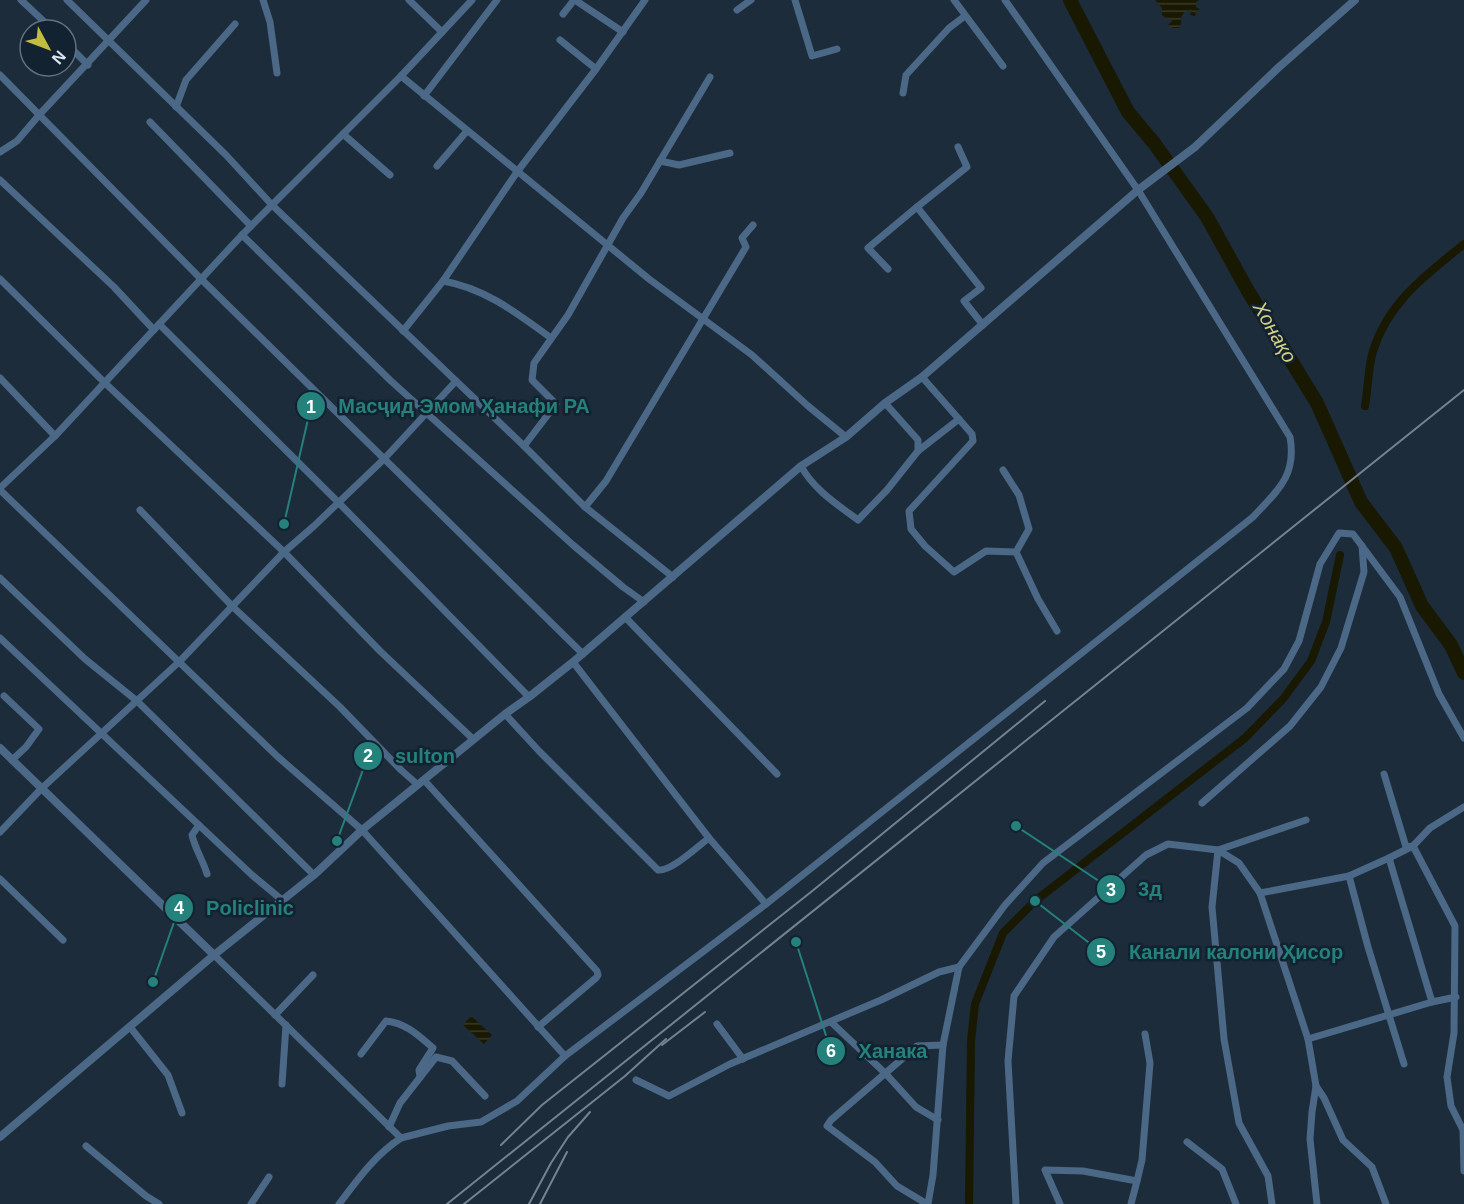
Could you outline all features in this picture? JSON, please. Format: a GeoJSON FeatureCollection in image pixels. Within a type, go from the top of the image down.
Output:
{"type":"FeatureCollection","features":[{"type":"Feature","properties":{"kind":"street"},"geometry":{"type":"LineString","coordinates":[[21,0],[40,18]]}},
{"type":"Feature","properties":{"kind":"street"},"geometry":{"type":"LineString","coordinates":[[67,0],[226,154],[272,205],[585,507],[673,577]]}},
{"type":"Feature","properties":{"kind":"street"},"geometry":{"type":"LineString","coordinates":[[0,152],[17,141],[147,0]]}},
{"type":"Feature","properties":{"kind":"street"},"geometry":{"type":"LineString","coordinates":[[263,0],[270,22],[277,73]]}},
{"type":"Feature","properties":{"kind":"street"},"geometry":{"type":"LineString","coordinates":[[409,0],[442,32]]}},
{"type":"Feature","properties":{"kind":"street"},"geometry":{"type":"LineString","coordinates":[[472,0],[401,76],[242,235],[55,436],[0,489],[278,757],[363,830],[565,1056]]}},
{"type":"Feature","properties":{"kind":"street"},"geometry":{"type":"LineString","coordinates":[[424,96],[497,0]]}},
{"type":"Feature","properties":{"kind":"street"},"geometry":{"type":"LineString","coordinates":[[563,14],[575,0],[623,32]]}},
{"type":"Feature","properties":{"kind":"street"},"geometry":{"type":"LineString","coordinates":[[403,331],[443,280],[517,172],[596,69],[645,0]]}},
{"type":"Feature","properties":{"kind":"street"},"geometry":{"type":"LineString","coordinates":[[737,10],[752,0]]}},
{"type":"Feature","properties":{"kind":"street"},"geometry":{"type":"LineString","coordinates":[[795,0],[812,56],[837,49]]}},
{"type":"Feature","properties":{"kind":"street"},"geometry":{"type":"LineString","coordinates":[[954,0],[1003,66]]}},
{"type":"Feature","properties":{"kind":"street"},"geometry":{"type":"LineString","coordinates":[[339,1204],[370,1164],[386,1148],[401,1138],[448,1126],[481,1122],[517,1101],[565,1056],[766,904],[1253,517],[1285,481],[1293,452],[1290,437],[1138,190],[1005,0]]}},
{"type":"Feature","properties":{"kind":"street"},"geometry":{"type":"LineString","coordinates":[[0,1137],[214,956],[314,875],[363,830],[473,739],[583,654],[801,466],[846,437],[885,403],[922,377],[1138,190],[1195,147],[1278,68],[1355,0]]}},
{"type":"Feature","properties":{"kind":"street"},"geometry":{"type":"LineString","coordinates":[[903,93],[906,75],[949,28],[965,16]]}},
{"type":"Feature","properties":{"kind":"street"},"geometry":{"type":"LineString","coordinates":[[176,107],[186,80],[235,24]]}},
{"type":"Feature","properties":{"kind":"street"},"geometry":{"type":"LineString","coordinates":[[560,40],[596,69]]}},
{"type":"Feature","properties":{"kind":"street"},"geometry":{"type":"LineString","coordinates":[[78,54],[88,64]]}},
{"type":"Feature","properties":{"kind":"street"},"geometry":{"type":"LineString","coordinates":[[0,75],[201,279],[583,654]]}},
{"type":"Feature","properties":{"kind":"street"},"geometry":{"type":"LineString","coordinates":[[401,76],[649,279],[752,354],[808,406],[846,437]]}},
{"type":"Feature","properties":{"kind":"street"},"geometry":{"type":"LineString","coordinates":[[524,446],[556,404],[536,386],[531,377],[534,363],[568,315],[623,218],[710,77]]}},
{"type":"Feature","properties":{"kind":"street"},"geometry":{"type":"LineString","coordinates":[[150,122],[251,226]]}},
{"type":"Feature","properties":{"kind":"street"},"geometry":{"type":"LineString","coordinates":[[437,166],[467,131]]}},
{"type":"Feature","properties":{"kind":"street"},"geometry":{"type":"LineString","coordinates":[[343,134],[390,175]]}},
{"type":"Feature","properties":{"kind":"street"},"geometry":{"type":"LineString","coordinates":[[888,269],[868,248],[967,167],[958,147]]}},
{"type":"Feature","properties":{"kind":"street"},"geometry":{"type":"LineString","coordinates":[[660,161],[680,165],[730,153]]}},
{"type":"Feature","properties":{"kind":"street"},"geometry":{"type":"LineString","coordinates":[[0,180],[339,503],[529,697]]}},
{"type":"Feature","properties":{"kind":"street"},"geometry":{"type":"LineString","coordinates":[[917,207],[981,288],[964,301],[983,325]]}},
{"type":"Feature","properties":{"kind":"street"},"geometry":{"type":"LineString","coordinates":[[585,507],[606,481],[704,319],[746,247],[742,238],[753,225]]}},
{"type":"Feature","properties":{"kind":"street"},"geometry":{"type":"LineString","coordinates":[[242,235],[426,413],[573,545],[644,602]]}},
{"type":"Feature","properties":{"kind":"street"},"geometry":{"type":"LineString","coordinates":[[0,279],[105,383],[284,552],[380,651],[473,739]]}},
{"type":"Feature","properties":{"kind":"street"},"geometry":{"type":"LineString","coordinates":[[443,280],[467,285],[481,292],[509,308],[551,338]]}},
{"type":"Feature","properties":{"kind":"street"},"geometry":{"type":"LineString","coordinates":[[922,377],[972,434],[973,441],[909,511],[911,529],[925,546],[954,572],[986,551],[1017,552]]}},
{"type":"Feature","properties":{"kind":"street"},"geometry":{"type":"LineString","coordinates":[[0,378],[55,436]]}},
{"type":"Feature","properties":{"kind":"street"},"geometry":{"type":"LineString","coordinates":[[0,832],[41,789],[180,661],[284,552],[384,459],[456,381]]}},
{"type":"Feature","properties":{"kind":"street"},"geometry":{"type":"LineString","coordinates":[[885,403],[918,440],[918,451]]}},
{"type":"Feature","properties":{"kind":"street"},"geometry":{"type":"LineString","coordinates":[[801,466],[807,478],[858,520],[887,490],[918,451],[959,419]]}},
{"type":"Feature","properties":{"kind":"street"},"geometry":{"type":"LineString","coordinates":[[1003,470],[1019,495],[1029,529],[1017,552]]}},
{"type":"Feature","properties":{"kind":"street"},"geometry":{"type":"LineString","coordinates":[[140,510],[233,607],[340,707],[401,770],[421,782],[597,971],[596,978],[538,1026]]}},
{"type":"Feature","properties":{"kind":"street"},"geometry":{"type":"LineString","coordinates":[[943,1045],[917,1046],[831,1120],[827,1126],[874,1162],[897,1186],[928,1204],[938,1120],[943,1045],[958,967],[1005,905],[1043,863],[1247,708],[1284,669],[1299,641],[1320,564],[1339,533],[1353,534],[1400,597],[1439,694],[1464,738]]}},
{"type":"Feature","properties":{"kind":"street"},"geometry":{"type":"LineString","coordinates":[[1202,803],[1290,726],[1321,687],[1341,648],[1364,573],[1362,544]]}},
{"type":"Feature","properties":{"kind":"street"},"geometry":{"type":"LineString","coordinates":[[1017,552],[1038,599],[1057,631]]}},
{"type":"Feature","properties":{"kind":"street"},"geometry":{"type":"LineString","coordinates":[[0,578],[85,659],[137,701],[314,875]]}},
{"type":"Feature","properties":{"kind":"street"},"geometry":{"type":"LineString","coordinates":[[625,617],[777,774]]}},
{"type":"Feature","properties":{"kind":"street"},"geometry":{"type":"LineString","coordinates":[[0,638],[252,875],[282,900]]}},
{"type":"Feature","properties":{"kind":"street"},"geometry":{"type":"LineString","coordinates":[[573,662],[709,838],[766,904]]}},
{"type":"Feature","properties":{"kind":"street"},"geometry":{"type":"LineString","coordinates":[[4,696],[39,729],[26,747],[12,760]]}},
{"type":"Feature","properties":{"kind":"street"},"geometry":{"type":"LineString","coordinates":[[505,714],[658,870],[664,871],[673,866],[709,838]]}},
{"type":"Feature","properties":{"kind":"street"},"geometry":{"type":"LineString","coordinates":[[0,748],[401,1138]]}},
{"type":"Feature","properties":{"kind":"street"},"geometry":{"type":"LineString","coordinates":[[1384,774],[1406,847],[1413,846]]}},
{"type":"Feature","properties":{"kind":"street"},"geometry":{"type":"LineString","coordinates":[[1260,893],[1349,876],[1413,846],[1430,828],[1464,807]]}},
{"type":"Feature","properties":{"kind":"street"},"geometry":{"type":"LineString","coordinates":[[1218,850],[1306,820]]}},
{"type":"Feature","properties":{"kind":"street"},"geometry":{"type":"LineString","coordinates":[[199,825],[192,835],[194,847],[203,861],[207,874]]}},
{"type":"Feature","properties":{"kind":"street"},"geometry":{"type":"LineString","coordinates":[[1016,1204],[1008,1061],[1014,996],[1054,937],[1146,855],[1168,844],[1218,850],[1239,863],[1260,893],[1308,1039],[1316,1086],[1310,1139],[1317,1204]]}},
{"type":"Feature","properties":{"kind":"street"},"geometry":{"type":"LineString","coordinates":[[1413,846],[1455,926],[1456,997],[1448,1077],[1451,1106],[1463,1130],[1464,1171]]}},
{"type":"Feature","properties":{"kind":"street"},"geometry":{"type":"LineString","coordinates":[[1218,850],[1212,907],[1224,1039],[1239,1123],[1268,1176],[1272,1204]]}},
{"type":"Feature","properties":{"kind":"street"},"geometry":{"type":"LineString","coordinates":[[1389,858],[1432,1002]]}},
{"type":"Feature","properties":{"kind":"street"},"geometry":{"type":"LineString","coordinates":[[1349,876],[1404,1064]]}},
{"type":"Feature","properties":{"kind":"street"},"geometry":{"type":"LineString","coordinates":[[0,879],[63,940]]}},
{"type":"Feature","properties":{"kind":"street"},"geometry":{"type":"LineString","coordinates":[[636,1080],[669,1096],[742,1059],[831,1022],[939,972],[958,967]]}},
{"type":"Feature","properties":{"kind":"street"},"geometry":{"type":"LineString","coordinates":[[275,1015],[313,975]]}},
{"type":"Feature","properties":{"kind":"street"},"geometry":{"type":"LineString","coordinates":[[1308,1039],[1456,997]]}},
{"type":"Feature","properties":{"kind":"street"},"geometry":{"type":"LineString","coordinates":[[361,1054],[386,1021],[395,1022],[415,1032],[433,1048],[419,1070],[420,1077]]}},
{"type":"Feature","properties":{"kind":"street"},"geometry":{"type":"LineString","coordinates":[[831,1022],[886,1074],[916,1107],[938,1120]]}},
{"type":"Feature","properties":{"kind":"street"},"geometry":{"type":"LineString","coordinates":[[717,1024],[742,1059]]}},
{"type":"Feature","properties":{"kind":"street"},"geometry":{"type":"LineString","coordinates":[[282,1084],[286,1025]]}},
{"type":"Feature","properties":{"kind":"street"},"geometry":{"type":"LineString","coordinates":[[130,1027],[168,1075],[182,1113]]}},
{"type":"Feature","properties":{"kind":"street"},"geometry":{"type":"LineString","coordinates":[[1131,1204],[1142,1160],[1150,1063],[1145,1034]]}},
{"type":"Feature","properties":{"kind":"street"},"geometry":{"type":"LineString","coordinates":[[389,1127],[400,1103],[436,1057],[452,1061],[485,1096]]}},
{"type":"Feature","properties":{"kind":"street"},"geometry":{"type":"LineString","coordinates":[[1316,1086],[1343,1140],[1372,1167],[1386,1204]]}},
{"type":"Feature","properties":{"kind":"street"},"geometry":{"type":"LineString","coordinates":[[1187,1142],[1222,1169],[1236,1204]]}},
{"type":"Feature","properties":{"kind":"street"},"geometry":{"type":"LineString","coordinates":[[86,1146],[138,1190],[159,1204]]}},
{"type":"Feature","properties":{"kind":"street"},"geometry":{"type":"LineString","coordinates":[[1060,1204],[1046,1170],[1083,1171],[1137,1181]]}},
{"type":"Feature","properties":{"kind":"street"},"geometry":{"type":"LineString","coordinates":[[251,1204],[269,1177]]}},
{"type":"Feature","properties":{"kind":"shaded area"},"geometry":{"type":"Polygon","coordinates":[[[1155,0],[1199,0],[1196,2],[1196,7],[1202,11],[1196,11],[1195,16],[1190,15],[1191,9],[1187,11],[1182,16],[1180,28],[1173,28],[1168,25],[1173,20],[1162,15],[1162,8],[1155,0]]]}},
{"type":"Feature","properties":{"kind":"shaded area"},"geometry":{"type":"Polygon","coordinates":[[[471,1016],[492,1035],[484,1044],[463,1025],[471,1016]]]}},
{"type":"Feature","properties":{"kind":"waterway","name":"Хонақо"},"geometry":{"type":"LineString","coordinates":[[1070,0],[1128,112],[1154,143],[1207,217],[1248,291],[1317,403],[1361,502],[1396,548],[1422,606],[1451,645],[1464,673]]}},
{"type":"Feature","properties":{"kind":"waterway"},"geometry":{"type":"LineString","coordinates":[[1365,406],[1373,351],[1388,318],[1422,279],[1464,244]]}},
{"type":"Feature","properties":{"kind":"waterway"},"geometry":{"type":"LineString","coordinates":[[969,1204],[971,1041],[975,1004],[1003,933],[1035,901],[1245,738],[1283,699],[1311,661],[1326,622],[1340,555]]}},
{"type":"Feature","properties":{"kind":"railway"},"geometry":{"type":"LineString","coordinates":[[447,1204],[1464,390]]}},
{"type":"Feature","properties":{"kind":"railway"},"geometry":{"type":"LineString","coordinates":[[501,1145],[542,1105],[811,892],[1045,701]]}},
{"type":"Feature","properties":{"kind":"railway"},"geometry":{"type":"LineString","coordinates":[[662,1045],[705,1012]]}},
{"type":"Feature","properties":{"kind":"railway"},"geometry":{"type":"LineString","coordinates":[[464,1204],[625,1076],[666,1039]]}},
{"type":"Feature","properties":{"kind":"railway"},"geometry":{"type":"LineString","coordinates":[[529,1204],[568,1137],[590,1112]]}},
{"type":"Feature","properties":{"kind":"railway"},"geometry":{"type":"LineString","coordinates":[[540,1204],[567,1152]]}},
{"type":"Feature","properties":{"kind":"place","name":"Масҷид Эмом Ҳанафи РА"},"geometry":{"type":"Point","coordinates":[284,524]}},
{"type":"Feature","properties":{"kind":"place","name":"3д"},"geometry":{"type":"Point","coordinates":[1016,826]}},
{"type":"Feature","properties":{"kind":"place","name":"sulton"},"geometry":{"type":"Point","coordinates":[337,841]}},
{"type":"Feature","properties":{"kind":"place","name":"Канали калони Ҳисор"},"geometry":{"type":"Point","coordinates":[1035,901]}},
{"type":"Feature","properties":{"kind":"place","name":"Ханака"},"geometry":{"type":"Point","coordinates":[796,942]}},
{"type":"Feature","properties":{"kind":"place","name":"Policlinic"},"geometry":{"type":"Point","coordinates":[153,982]}}]}
